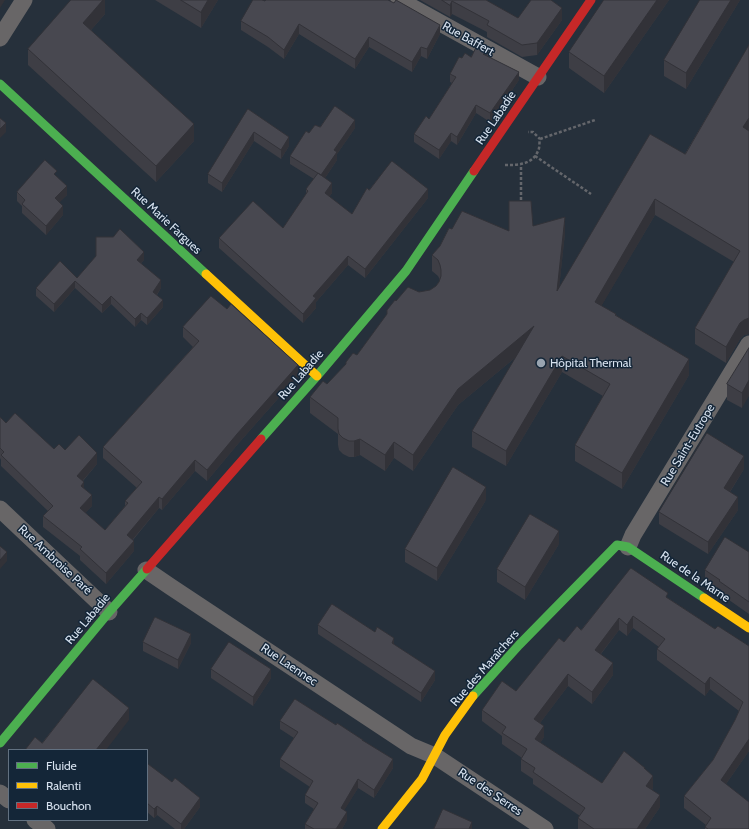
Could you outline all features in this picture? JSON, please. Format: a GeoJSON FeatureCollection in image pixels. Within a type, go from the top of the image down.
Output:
{"type":"FeatureCollection","features":[{"type":"Feature","properties":{"kind":"street"},"geometry":{"type":"LineString","coordinates":[[0,38],[24,0]]}},
{"type":"Feature","properties":{"kind":"street","name":"Rue Baffert"},"geometry":{"type":"LineString","coordinates":[[398,0],[538,77]]}},
{"type":"Feature","properties":{"kind":"street","name":"Rue Labadie"},"geometry":{"type":"LineString","coordinates":[[0,743],[109,612],[317,376],[406,271],[591,0]]}},
{"type":"Feature","properties":{"kind":"street","name":"Rue Marie Fargues"},"geometry":{"type":"LineString","coordinates":[[0,84],[317,376]]}},
{"type":"Feature","properties":{"kind":"street","name":"Rue Saint-Eutrope"},"geometry":{"type":"LineString","coordinates":[[628,547],[633,535],[749,344]]}},
{"type":"Feature","properties":{"kind":"street","name":"Rue Ambroise Paré"},"geometry":{"type":"LineString","coordinates":[[0,509],[109,612]]}},
{"type":"Feature","properties":{"kind":"street","name":"Rue des Maraîchers"},"geometry":{"type":"LineString","coordinates":[[382,829],[422,779],[445,735],[474,694],[519,645],[617,545],[628,547]]}},
{"type":"Feature","properties":{"kind":"street","name":"Rue de la Marne"},"geometry":{"type":"LineString","coordinates":[[628,547],[749,628]]}},
{"type":"Feature","properties":{"kind":"street","name":"Rue Laennec"},"geometry":{"type":"LineString","coordinates":[[146,570],[411,746],[435,756]]}},
{"type":"Feature","properties":{"kind":"street","name":"Rue des Serres"},"geometry":{"type":"LineString","coordinates":[[435,756],[545,829]]}},
{"type":"Feature","properties":{"kind":"street"},"geometry":{"type":"LineString","coordinates":[[0,793],[8,799]]}},
{"type":"Feature","properties":{"kind":"street"},"geometry":{"type":"LineString","coordinates":[[36,821],[47,829]]}},
{"type":"Feature","properties":{"kind":"path"},"geometry":{"type":"LineString","coordinates":[[540,139],[595,120]]}},
{"type":"Feature","properties":{"kind":"path"},"geometry":{"type":"LineString","coordinates":[[505,165],[521,165],[531,160],[539,151],[540,139],[534,132],[523,132]]}},
{"type":"Feature","properties":{"kind":"path"},"geometry":{"type":"LineString","coordinates":[[535,156],[591,194]]}},
{"type":"Feature","properties":{"kind":"path"},"geometry":{"type":"LineString","coordinates":[[520,210],[521,165]]}},
{"type":"Feature","properties":{"kind":"building"},"geometry":{"type":"Polygon","coordinates":[[[71,0],[103,0],[83,23],[194,124],[156,166],[28,49],[71,0]]]}},
{"type":"Feature","properties":{"kind":"building"},"geometry":{"type":"Polygon","coordinates":[[[181,0],[208,0],[201,12],[181,0]]]}},
{"type":"Feature","properties":{"kind":"building"},"geometry":{"type":"Polygon","coordinates":[[[253,0],[388,0],[394,3],[396,0],[440,25],[427,49],[421,47],[412,62],[369,37],[355,59],[299,24],[284,50],[268,37],[241,21],[253,0]]]}},
{"type":"Feature","properties":{"kind":"building"},"geometry":{"type":"Polygon","coordinates":[[[442,0],[486,0],[518,18],[531,0],[551,0],[562,8],[537,43],[522,45],[487,25],[489,21],[452,1],[450,5],[442,0]]]}},
{"type":"Feature","properties":{"kind":"building"},"geometry":{"type":"Polygon","coordinates":[[[604,0],[657,0],[604,76],[569,52],[604,0]]]}},
{"type":"Feature","properties":{"kind":"building"},"geometry":{"type":"Polygon","coordinates":[[[700,0],[731,0],[686,73],[664,60],[700,0]]]}},
{"type":"Feature","properties":{"kind":"building"},"geometry":{"type":"Polygon","coordinates":[[[749,45],[749,118],[743,127],[749,131],[749,318],[740,323],[726,347],[695,328],[740,251],[655,199],[595,302],[689,359],[622,473],[575,445],[610,384],[562,356],[506,451],[472,431],[534,326],[458,389],[413,455],[394,442],[385,455],[360,439],[349,441],[339,434],[338,418],[310,397],[323,381],[327,384],[346,364],[353,353],[357,355],[387,314],[387,310],[408,287],[419,292],[430,290],[436,286],[441,276],[441,270],[438,260],[432,255],[440,246],[449,228],[452,229],[462,211],[509,231],[509,201],[531,201],[533,226],[565,217],[557,291],[650,134],[685,154],[749,45]]]}},
{"type":"Feature","properties":{"kind":"building"},"geometry":{"type":"Polygon","coordinates":[[[477,46],[489,53],[483,54],[519,72],[490,113],[476,105],[457,137],[451,133],[439,150],[414,134],[426,116],[429,119],[456,77],[450,74],[459,57],[462,58],[465,53],[471,57],[477,46]]]}},
{"type":"Feature","properties":{"kind":"building"},"geometry":{"type":"Polygon","coordinates":[[[335,106],[355,120],[334,150],[337,152],[321,175],[290,156],[306,131],[309,133],[315,125],[320,127],[335,106]]]}},
{"type":"Feature","properties":{"kind":"building"},"geometry":{"type":"Polygon","coordinates":[[[248,109],[289,137],[281,150],[254,132],[222,183],[208,174],[248,109]]]}},
{"type":"Feature","properties":{"kind":"building"},"geometry":{"type":"Polygon","coordinates":[[[0,118],[6,123],[0,129],[0,118]]]}},
{"type":"Feature","properties":{"kind":"building"},"geometry":{"type":"Polygon","coordinates":[[[45,160],[57,171],[54,174],[67,186],[55,198],[63,206],[46,226],[22,204],[25,200],[17,192],[45,160]]]}},
{"type":"Feature","properties":{"kind":"building"},"geometry":{"type":"Polygon","coordinates":[[[392,161],[428,189],[365,269],[348,256],[313,296],[316,298],[303,314],[219,238],[253,201],[283,228],[308,191],[306,189],[318,173],[332,183],[325,193],[352,214],[367,188],[369,190],[392,161]]]}},
{"type":"Feature","properties":{"kind":"building"},"geometry":{"type":"Polygon","coordinates":[[[120,229],[144,252],[137,260],[161,280],[153,292],[163,300],[147,318],[141,313],[135,319],[111,296],[102,305],[75,281],[54,304],[36,288],[60,261],[77,278],[96,256],[96,237],[113,237],[120,229]]]}},
{"type":"Feature","properties":{"kind":"building"},"geometry":{"type":"Polygon","coordinates":[[[211,296],[227,309],[231,304],[298,365],[207,470],[195,460],[162,499],[159,497],[127,535],[134,541],[106,573],[80,549],[82,547],[43,516],[53,506],[1,455],[4,452],[0,448],[0,417],[6,423],[15,413],[54,449],[59,444],[65,450],[79,435],[97,453],[77,476],[84,482],[81,486],[92,495],[80,508],[105,530],[128,503],[125,501],[142,482],[103,447],[199,341],[183,327],[211,296]]]}},
{"type":"Feature","properties":{"kind":"building"},"geometry":{"type":"Polygon","coordinates":[[[749,348],[749,380],[742,393],[727,384],[749,348]]]}},
{"type":"Feature","properties":{"kind":"building"},"geometry":{"type":"Polygon","coordinates":[[[707,433],[744,456],[724,488],[738,497],[708,542],[659,512],[707,433]]]}},
{"type":"Feature","properties":{"kind":"building"},"geometry":{"type":"Polygon","coordinates":[[[453,467],[486,487],[437,568],[405,549],[453,467]]]}},
{"type":"Feature","properties":{"kind":"building"},"geometry":{"type":"Polygon","coordinates":[[[530,514],[559,531],[525,587],[497,569],[530,514]]]}},
{"type":"Feature","properties":{"kind":"building"},"geometry":{"type":"Polygon","coordinates":[[[725,537],[749,552],[749,602],[705,570],[725,537]]]}},
{"type":"Feature","properties":{"kind":"building"},"geometry":{"type":"Polygon","coordinates":[[[0,546],[7,552],[0,560],[0,546]]]}},
{"type":"Feature","properties":{"kind":"building"},"geometry":{"type":"Polygon","coordinates":[[[631,568],[668,593],[666,597],[715,629],[718,626],[749,646],[749,739],[721,780],[749,802],[749,829],[708,829],[705,827],[711,818],[684,796],[713,760],[743,702],[710,677],[705,684],[657,649],[665,639],[633,616],[627,625],[619,618],[595,650],[613,663],[592,692],[568,674],[534,719],[544,726],[535,739],[602,783],[624,751],[653,776],[646,786],[660,795],[637,829],[594,829],[578,818],[585,808],[533,772],[535,768],[521,759],[527,749],[502,733],[506,727],[482,710],[502,681],[516,691],[559,638],[564,642],[577,626],[581,630],[631,568]]]}},
{"type":"Feature","properties":{"kind":"building"},"geometry":{"type":"Polygon","coordinates":[[[332,604],[375,632],[377,627],[394,638],[392,643],[435,671],[421,693],[318,625],[332,604]]]}},
{"type":"Feature","properties":{"kind":"building"},"geometry":{"type":"Polygon","coordinates":[[[155,617],[191,634],[178,660],[143,642],[155,617]]]}},
{"type":"Feature","properties":{"kind":"building"},"geometry":{"type":"Polygon","coordinates":[[[229,642],[271,669],[253,697],[211,669],[229,642]]]}},
{"type":"Feature","properties":{"kind":"building"},"geometry":{"type":"Polygon","coordinates":[[[93,679],[129,708],[97,749],[26,749],[35,737],[42,743],[93,679]]]}},
{"type":"Feature","properties":{"kind":"building"},"geometry":{"type":"Polygon","coordinates":[[[295,699],[336,725],[337,723],[393,759],[374,790],[358,779],[341,808],[347,812],[336,829],[314,829],[305,824],[318,803],[305,795],[313,781],[280,759],[298,732],[280,721],[295,699]]]}},
{"type":"Feature","properties":{"kind":"building"},"geometry":{"type":"Polygon","coordinates":[[[148,764],[172,782],[175,778],[200,798],[181,824],[157,806],[154,809],[148,804],[148,764]]]}},
{"type":"Feature","properties":{"kind":"building"},"geometry":{"type":"Polygon","coordinates":[[[443,809],[472,822],[469,829],[434,829],[443,809]]]}},
{"type":"Feature","properties":{"kind":"traffic: fast"},"geometry":{"type":"LineString","coordinates":[[0,84],[206,274]]}},
{"type":"Feature","properties":{"kind":"traffic: fast"},"geometry":{"type":"LineString","coordinates":[[261,439],[317,376],[406,271],[474,171]]}},
{"type":"Feature","properties":{"kind":"traffic: fast"},"geometry":{"type":"LineString","coordinates":[[473,696],[519,645],[617,545],[628,547],[704,598]]}},
{"type":"Feature","properties":{"kind":"traffic: fast"},"geometry":{"type":"LineString","coordinates":[[0,743],[109,612],[147,569]]}},
{"type":"Feature","properties":{"kind":"traffic: slow"},"geometry":{"type":"LineString","coordinates":[[206,274],[317,376]]}},
{"type":"Feature","properties":{"kind":"traffic: slow"},"geometry":{"type":"LineString","coordinates":[[704,598],[749,628]]}},
{"type":"Feature","properties":{"kind":"traffic: slow"},"geometry":{"type":"LineString","coordinates":[[382,829],[422,779],[445,735],[473,696]]}},
{"type":"Feature","properties":{"kind":"traffic: jam"},"geometry":{"type":"LineString","coordinates":[[474,171],[591,0]]}},
{"type":"Feature","properties":{"kind":"traffic: jam"},"geometry":{"type":"LineString","coordinates":[[147,569],[261,439]]}},
{"type":"Feature","properties":{"kind":"place","name":"Hôpital Thermal"},"geometry":{"type":"Point","coordinates":[541,363]}}]}
